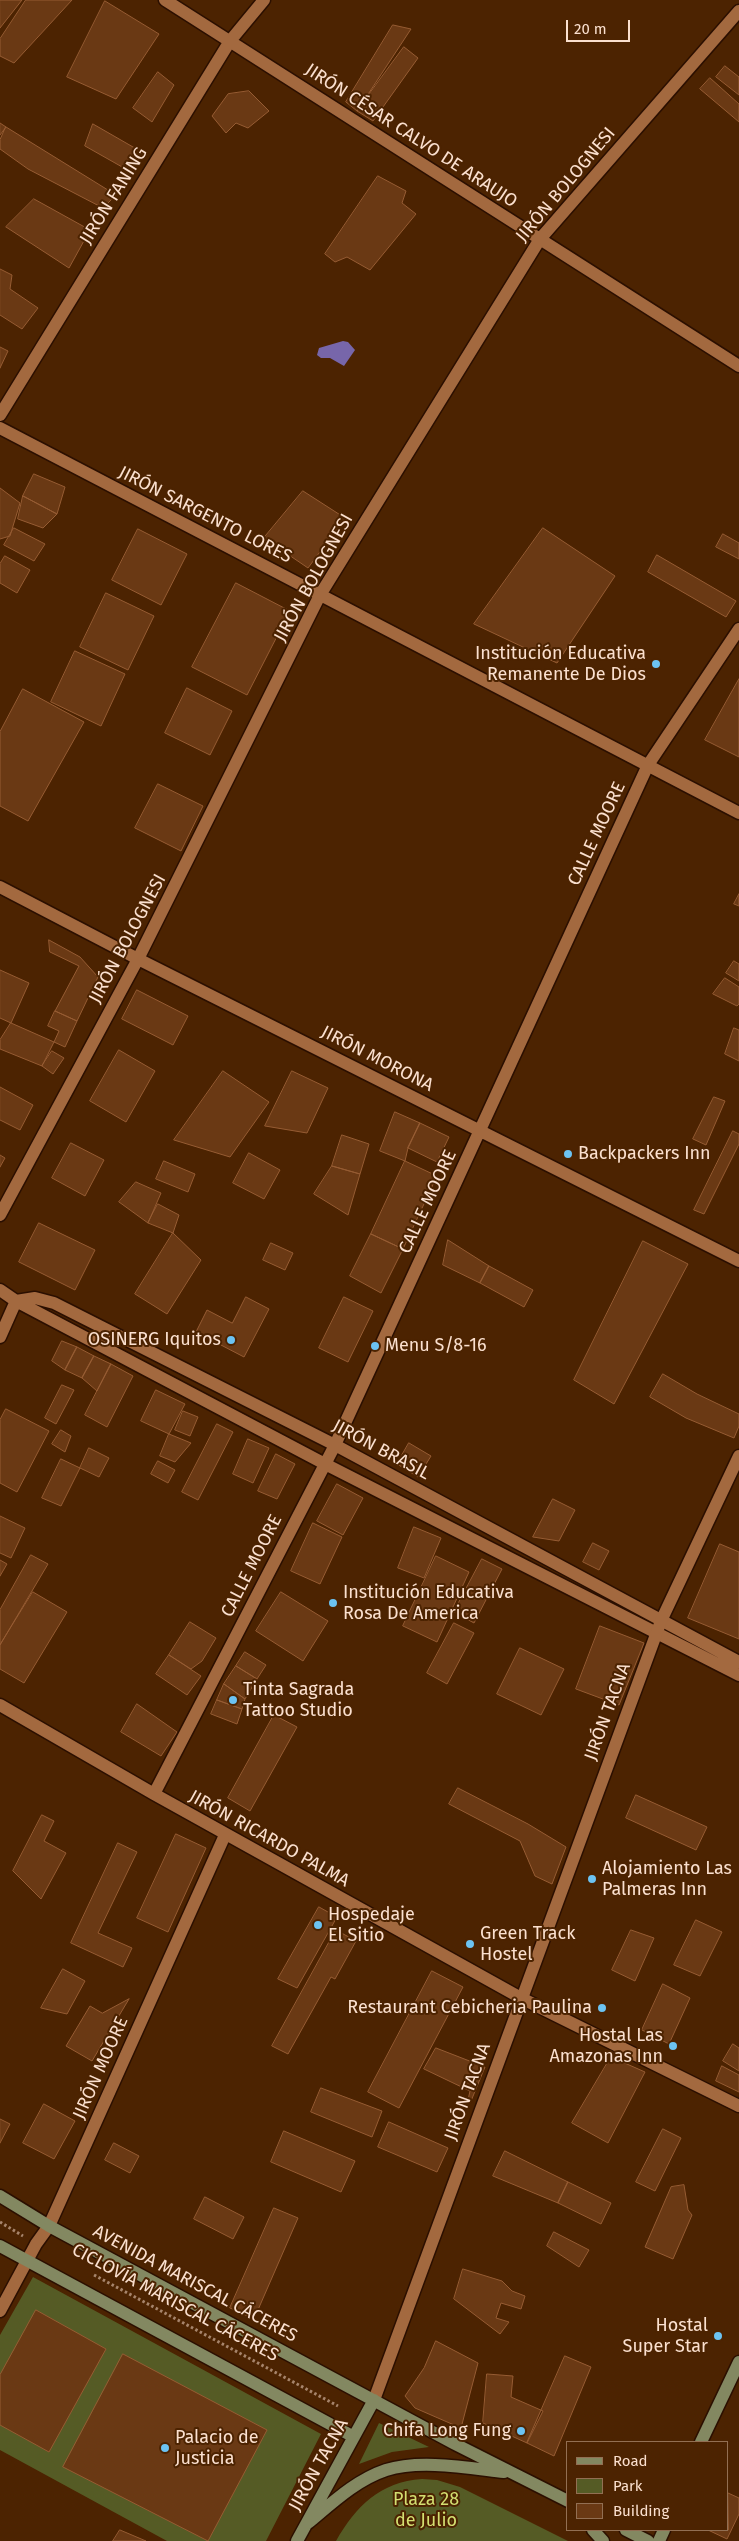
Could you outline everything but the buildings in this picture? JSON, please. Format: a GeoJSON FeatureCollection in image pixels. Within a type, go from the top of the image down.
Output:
{"type":"FeatureCollection","features":[{"type":"Feature","properties":{"kind":"main road","name":"AVENIDA MARISCAL CÁCERES"},"geometry":{"type":"LineString","coordinates":[[0,2196],[49,2226],[374,2400],[566,2500]]}},
{"type":"Feature","properties":{"kind":"main road"},"geometry":{"type":"LineString","coordinates":[[0,2246],[354,2437]]}},
{"type":"Feature","properties":{"kind":"main road"},"geometry":{"type":"LineString","coordinates":[[701,2441],[739,2362]]}},
{"type":"Feature","properties":{"kind":"main road","name":"JIRÓN TACNA"},"geometry":{"type":"LineString","coordinates":[[297,2541],[374,2400]]}},
{"type":"Feature","properties":{"kind":"main road"},"geometry":{"type":"LineString","coordinates":[[308,2523],[350,2488],[386,2470],[414,2465],[514,2473]]}},
{"type":"Feature","properties":{"kind":"main road"},"geometry":{"type":"LineString","coordinates":[[594,2531],[603,2541]]}},
{"type":"Feature","properties":{"kind":"main road"},"geometry":{"type":"LineString","coordinates":[[628,2531],[648,2541]]}},
{"type":"Feature","properties":{"kind":"street","name":"JIRÓN CÉSAR CALVO DE ARAUJO"},"geometry":{"type":"LineString","coordinates":[[165,0],[739,366]]}},
{"type":"Feature","properties":{"kind":"street","name":"JIRÓN FANING"},"geometry":{"type":"LineString","coordinates":[[0,415],[230,41],[264,0]]}},
{"type":"Feature","properties":{"kind":"street","name":"JIRÓN BOLOGNESI"},"geometry":{"type":"LineString","coordinates":[[0,1215],[138,959],[320,595],[540,239],[739,11]]}},
{"type":"Feature","properties":{"kind":"street","name":"JIRÓN SARGENTO LORES"},"geometry":{"type":"LineString","coordinates":[[0,428],[739,813]]}},
{"type":"Feature","properties":{"kind":"street","name":"CALLE MOORE"},"geometry":{"type":"LineString","coordinates":[[154,1794],[335,1446],[648,765],[739,629]]}},
{"type":"Feature","properties":{"kind":"street","name":"JIRÓN MORONA"},"geometry":{"type":"LineString","coordinates":[[0,887],[138,959],[739,1261]]}},
{"type":"Feature","properties":{"kind":"street"},"geometry":{"type":"LineString","coordinates":[[0,1290],[16,1301],[325,1464],[480,1542],[659,1626],[739,1675]]}},
{"type":"Feature","properties":{"kind":"street","name":"JIRÓN BRASIL"},"geometry":{"type":"LineString","coordinates":[[16,1301],[35,1298],[54,1303],[335,1446],[488,1527],[659,1626],[739,1662]]}},
{"type":"Feature","properties":{"kind":"street"},"geometry":{"type":"LineString","coordinates":[[0,1337],[16,1301]]}},
{"type":"Feature","properties":{"kind":"street","name":"JIRÓN TACNA"},"geometry":{"type":"LineString","coordinates":[[374,2400],[659,1626],[739,1456]]}},
{"type":"Feature","properties":{"kind":"street"},"geometry":{"type":"LineString","coordinates":[[480,1542],[488,1527]]}},
{"type":"Feature","properties":{"kind":"street","name":"JIRÓN RICARDO PALMA"},"geometry":{"type":"LineString","coordinates":[[0,1705],[225,1834],[521,1998],[739,2106]]}},
{"type":"Feature","properties":{"kind":"street","name":"JIRÓN MOORE"},"geometry":{"type":"LineString","coordinates":[[0,2311],[36,2244],[49,2226],[225,1834]]}},
{"type":"Feature","properties":{"kind":"path"},"geometry":{"type":"LineString","coordinates":[[0,2222],[36,2244]]}},
{"type":"Feature","properties":{"kind":"path","name":"CICLOVÍA MARISCAL CÁCERES"},"geometry":{"type":"LineString","coordinates":[[88,2272],[338,2406]]}},
{"type":"Feature","properties":{"kind":"green space"},"geometry":{"type":"Polygon","coordinates":[[[33,2277],[321,2434],[266,2541],[167,2541],[0,2450],[0,2335],[33,2277]]]}},
{"type":"Feature","properties":{"kind":"green space"},"geometry":{"type":"Polygon","coordinates":[[[379,2423],[429,2447],[392,2452],[359,2464],[379,2423]]]}},
{"type":"Feature","properties":{"kind":"green space","name":"Plaza 28 de Julio"},"geometry":{"type":"Polygon","coordinates":[[[422,2479],[437,2480],[460,2487],[568,2541],[336,2541],[352,2517],[371,2498],[394,2485],[422,2479]]]}},
{"type":"Feature","properties":{"kind":"shaded area"},"geometry":{"type":"Polygon","coordinates":[[[343,341],[348,342],[355,350],[344,366],[330,358],[321,358],[317,355],[319,348],[343,341]]]}},
{"type":"Feature","properties":{"kind":"place","name":"Institución Educativa Remanente De Dios"},"geometry":{"type":"Point","coordinates":[656,664]}},
{"type":"Feature","properties":{"kind":"place","name":"Backpackers Inn"},"geometry":{"type":"Point","coordinates":[568,1154]}},
{"type":"Feature","properties":{"kind":"place","name":"OSINERG Iquitos"},"geometry":{"type":"Point","coordinates":[231,1340]}},
{"type":"Feature","properties":{"kind":"place","name":"Menu S/8-16"},"geometry":{"type":"Point","coordinates":[375,1346]}},
{"type":"Feature","properties":{"kind":"place","name":"Institución Educativa Rosa De America"},"geometry":{"type":"Point","coordinates":[333,1603]}},
{"type":"Feature","properties":{"kind":"place","name":"Tinta Sagrada Tattoo Studio"},"geometry":{"type":"Point","coordinates":[233,1700]}},
{"type":"Feature","properties":{"kind":"place","name":"Alojamiento Las Palmeras Inn"},"geometry":{"type":"Point","coordinates":[592,1879]}},
{"type":"Feature","properties":{"kind":"place","name":"Hospedaje El Sitio"},"geometry":{"type":"Point","coordinates":[318,1925]}},
{"type":"Feature","properties":{"kind":"place","name":"Green Track Hostel"},"geometry":{"type":"Point","coordinates":[470,1944]}},
{"type":"Feature","properties":{"kind":"place","name":"Restaurant Cebicheria Paulina"},"geometry":{"type":"Point","coordinates":[602,2008]}},
{"type":"Feature","properties":{"kind":"place","name":"Hostal Las Amazonas Inn"},"geometry":{"type":"Point","coordinates":[673,2046]}},
{"type":"Feature","properties":{"kind":"place","name":"Hostal Super Star"},"geometry":{"type":"Point","coordinates":[718,2336]}},
{"type":"Feature","properties":{"kind":"place","name":"Chifa Long Fung"},"geometry":{"type":"Point","coordinates":[521,2431]}},
{"type":"Feature","properties":{"kind":"place","name":"Palacio de Justicia"},"geometry":{"type":"Point","coordinates":[165,2448]}}]}
